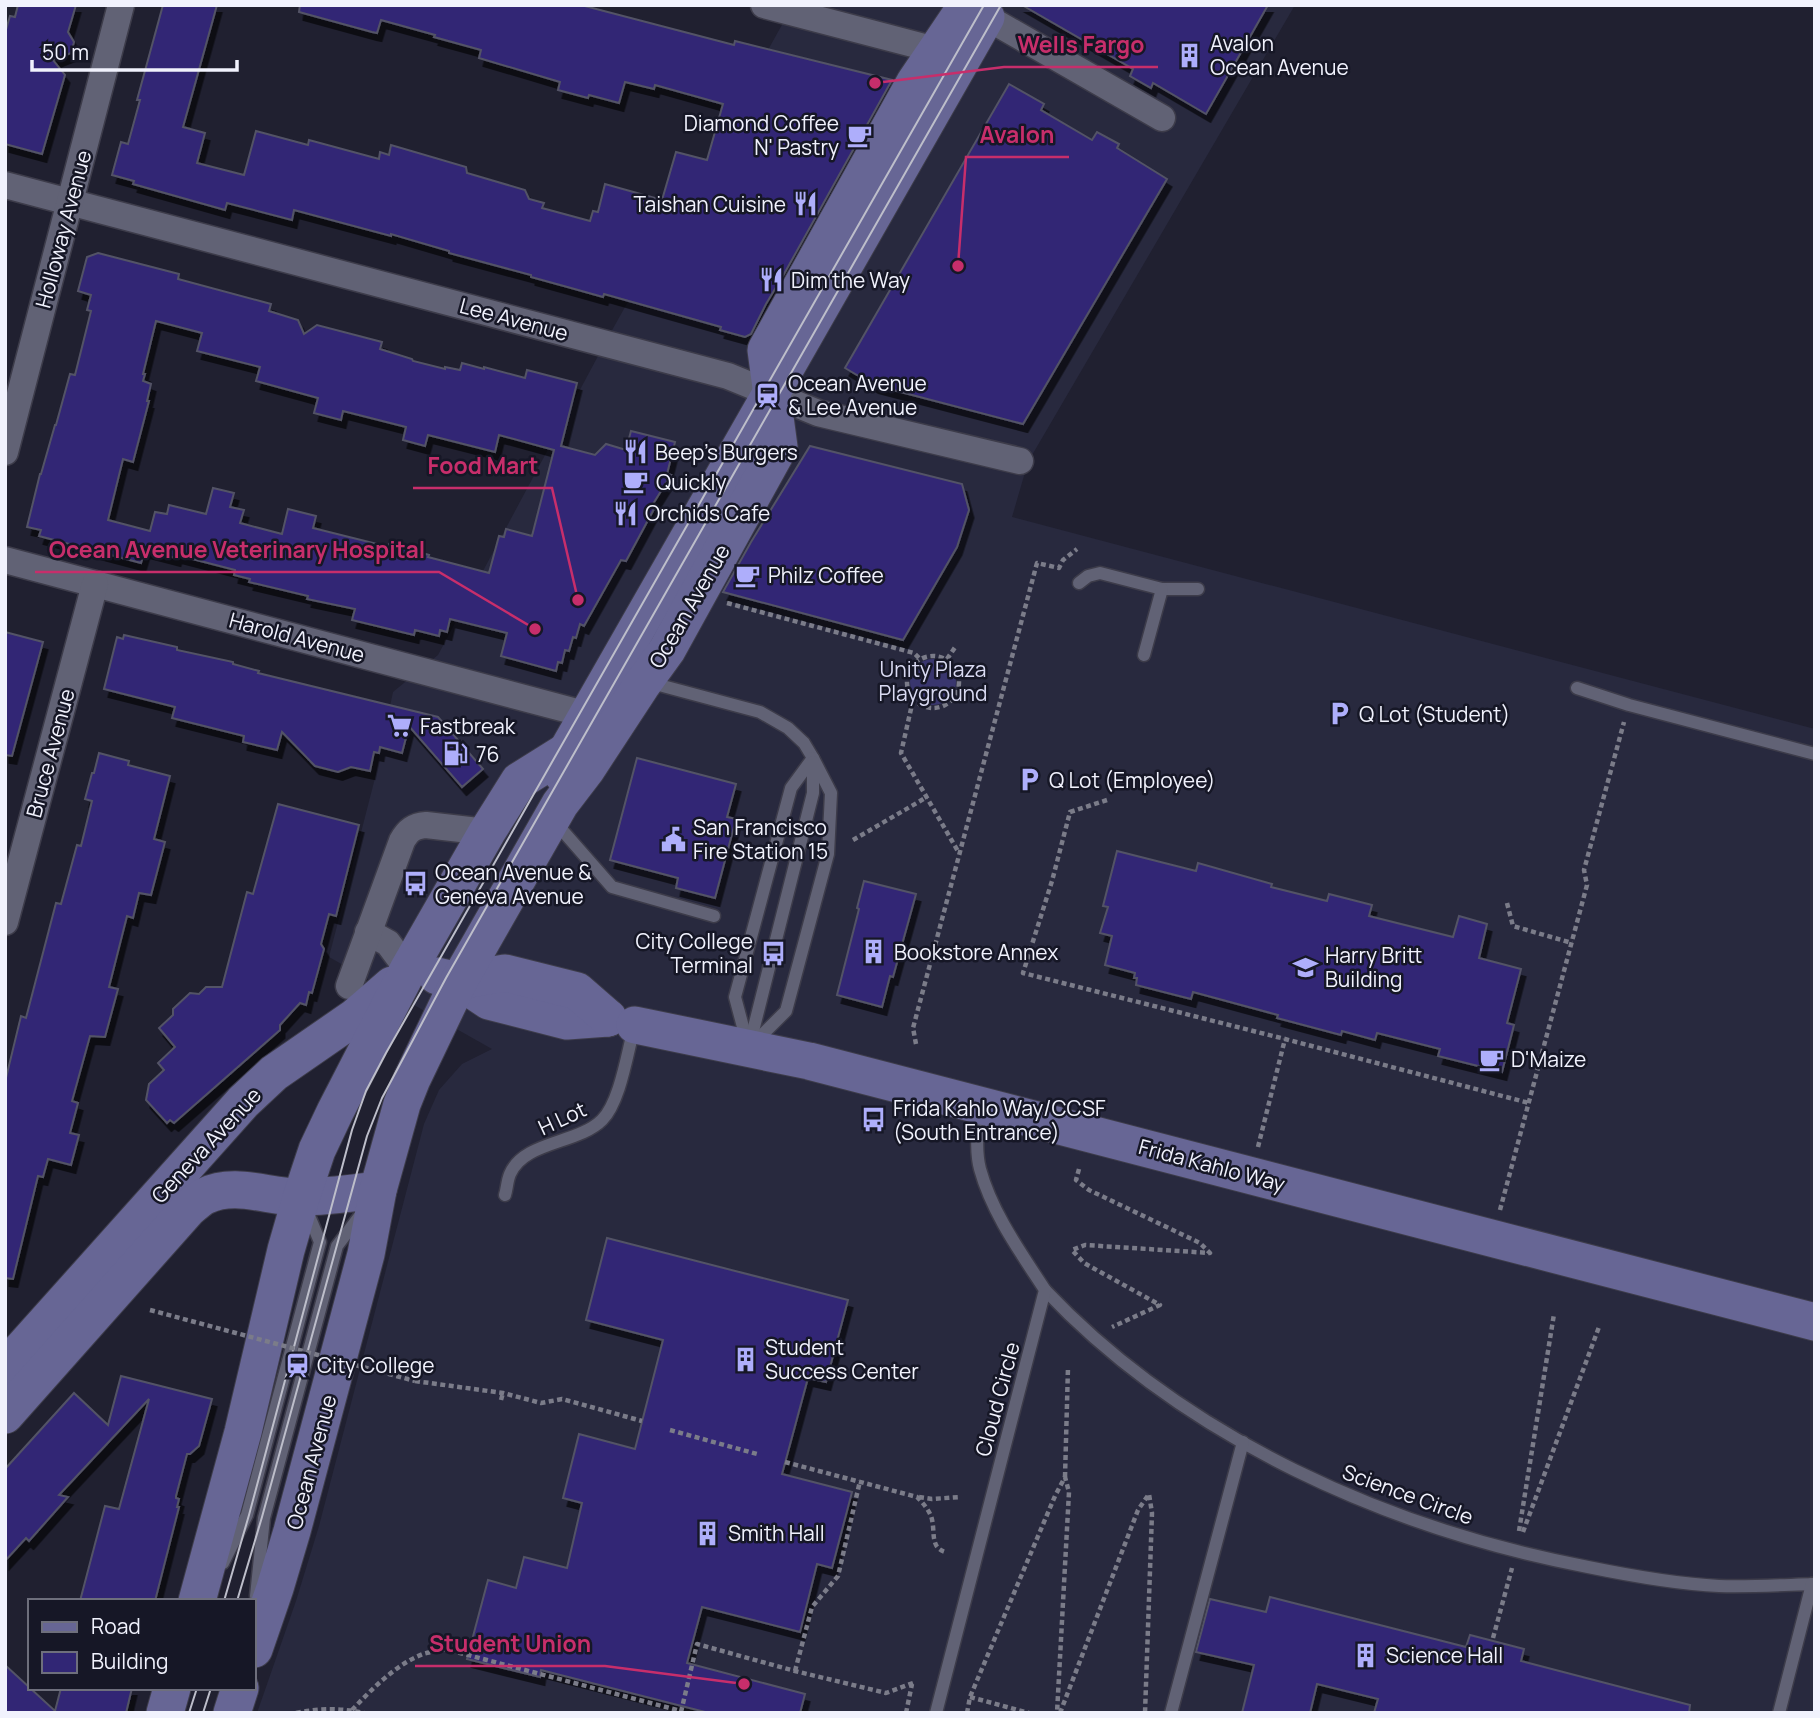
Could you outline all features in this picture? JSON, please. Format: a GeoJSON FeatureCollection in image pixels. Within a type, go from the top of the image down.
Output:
{"type":"FeatureCollection","features":[{"type":"Feature","properties":{"kind":"main road","name":"Ocean Avenue"},"geometry":{"type":"LineString","coordinates":[[556,811],[566,751],[770,393],[950,54],[982,9]]}},
{"type":"Feature","properties":{"kind":"main road","name":"Ocean Avenue"},"geometry":{"type":"LineString","coordinates":[[198,1599],[243,1432],[286,1251],[317,1150],[335,1112],[586,770],[667,650],[779,447],[770,393]]}},
{"type":"Feature","properties":{"kind":"main road","name":"Ocean Avenue"},"geometry":{"type":"LineString","coordinates":[[256,1643],[292,1531],[366,1254],[378,1190],[402,1104],[444,1011],[435,976],[487,832],[519,781],[566,751]]}},
{"type":"Feature","properties":{"kind":"main road","name":"Frida Kahlo Way"},"geometry":{"type":"LineString","coordinates":[[435,976],[505,973],[577,991],[621,1021],[809,1061],[1815,1322]]}},
{"type":"Feature","properties":{"kind":"main road","name":"Geneva Avenue"},"geometry":{"type":"LineString","coordinates":[[5,1368],[243,1102],[274,1073],[355,1017],[435,976]]}},
{"type":"Feature","properties":{"kind":"main road","name":"Geneva Avenue"},"geometry":{"type":"LineString","coordinates":[[5,1415],[188,1209],[205,1196],[225,1191],[249,1190],[301,1198],[378,1190]]}},
{"type":"Feature","properties":{"kind":"main road"},"geometry":{"type":"LineString","coordinates":[[165,1713],[171,1690]]}},
{"type":"Feature","properties":{"kind":"main road"},"geometry":{"type":"LineString","coordinates":[[232,1713],[239,1690]]}},
{"type":"Feature","properties":{"kind":"street","name":"Holloway Avenue"},"geometry":{"type":"LineString","coordinates":[[5,452],[121,5]]}},
{"type":"Feature","properties":{"kind":"street"},"geometry":{"type":"LineString","coordinates":[[764,5],[829,13],[950,54]]}},
{"type":"Feature","properties":{"kind":"street"},"geometry":{"type":"LineString","coordinates":[[982,9],[1162,118]]}},
{"type":"Feature","properties":{"kind":"street","name":"Lee Avenue"},"geometry":{"type":"LineString","coordinates":[[5,185],[716,372],[818,412],[1020,461]]}},
{"type":"Feature","properties":{"kind":"street","name":"Harold Avenue"},"geometry":{"type":"LineString","coordinates":[[5,560],[588,715]]}},
{"type":"Feature","properties":{"kind":"street","name":"Bruce Avenue"},"geometry":{"type":"LineString","coordinates":[[5,922],[95,584]]}},
{"type":"Feature","properties":{"kind":"street"},"geometry":{"type":"LineString","coordinates":[[349,986],[407,831],[426,825],[487,832]]}},
{"type":"Feature","properties":{"kind":"street"},"geometry":{"type":"LineString","coordinates":[[368,932],[435,976]]}},
{"type":"Feature","properties":{"kind":"lane"},"geometry":{"type":"LineString","coordinates":[[1079,583],[1088,576],[1100,573],[1161,589],[1198,589]]}},
{"type":"Feature","properties":{"kind":"lane"},"geometry":{"type":"LineString","coordinates":[[1144,655],[1161,589]]}},
{"type":"Feature","properties":{"kind":"lane"},"geometry":{"type":"LineString","coordinates":[[641,686],[659,685],[760,712],[788,728],[804,743],[831,793],[828,854],[786,1011],[748,1049]]}},
{"type":"Feature","properties":{"kind":"lane"},"geometry":{"type":"LineString","coordinates":[[1577,688],[1629,705],[1815,754]]}},
{"type":"Feature","properties":{"kind":"lane"},"geometry":{"type":"LineString","coordinates":[[748,1049],[735,998],[791,788],[813,758]]}},
{"type":"Feature","properties":{"kind":"lane"},"geometry":{"type":"LineString","coordinates":[[748,1049],[814,793],[813,758]]}},
{"type":"Feature","properties":{"kind":"lane"},"geometry":{"type":"LineString","coordinates":[[556,811],[612,887],[714,916]]}},
{"type":"Feature","properties":{"kind":"lane","name":"H Lot"},"geometry":{"type":"LineString","coordinates":[[505,1195],[509,1176],[516,1163],[528,1154],[591,1129],[614,1105],[621,1021]]}},
{"type":"Feature","properties":{"kind":"lane"},"geometry":{"type":"LineString","coordinates":[[979,1105],[979,1168],[1002,1220],[1045,1290]]}},
{"type":"Feature","properties":{"kind":"lane","name":"Ocean Avenue"},"geometry":{"type":"LineString","coordinates":[[256,1604],[264,1518],[337,1246],[378,1190]]}},
{"type":"Feature","properties":{"kind":"lane"},"geometry":{"type":"LineString","coordinates":[[205,1599],[247,1515],[320,1242],[301,1198]]}},
{"type":"Feature","properties":{"kind":"lane","name":"Science Circle"},"geometry":{"type":"LineString","coordinates":[[1045,1290],[1098,1342],[1180,1404],[1295,1470],[1363,1500],[1427,1524],[1566,1563],[1667,1581],[1719,1586],[1814,1584]]}},
{"type":"Feature","properties":{"kind":"lane","name":"Cloud Circle"},"geometry":{"type":"LineString","coordinates":[[936,1713],[1045,1290]]}},
{"type":"Feature","properties":{"kind":"lane"},"geometry":{"type":"LineString","coordinates":[[1171,1713],[1243,1442]]}},
{"type":"Feature","properties":{"kind":"lane"},"geometry":{"type":"LineString","coordinates":[[1779,1713],[1814,1584]]}},
{"type":"Feature","properties":{"kind":"path"},"geometry":{"type":"LineString","coordinates":[[916,1044],[914,1028],[1037,563],[1059,568],[1063,560],[1077,549]]}},
{"type":"Feature","properties":{"kind":"path"},"geometry":{"type":"LineString","coordinates":[[716,600],[914,653],[920,659]]}},
{"type":"Feature","properties":{"kind":"path"},"geometry":{"type":"LineString","coordinates":[[947,659],[956,646]]}},
{"type":"Feature","properties":{"kind":"path"},"geometry":{"type":"LineString","coordinates":[[927,655],[941,656],[953,663],[959,675],[959,689],[951,701],[939,708],[925,708],[913,700],[907,688],[907,674],[920,659],[927,655]]}},
{"type":"Feature","properties":{"kind":"path"},"geometry":{"type":"LineString","coordinates":[[913,700],[901,753],[960,854]]}},
{"type":"Feature","properties":{"kind":"path"},"geometry":{"type":"LineString","coordinates":[[1492,1238],[1587,885],[1584,870],[1629,705]]}},
{"type":"Feature","properties":{"kind":"path"},"geometry":{"type":"LineString","coordinates":[[853,840],[927,797]]}},
{"type":"Feature","properties":{"kind":"path"},"geometry":{"type":"LineString","coordinates":[[1107,800],[1070,812],[1023,974],[1529,1103]]}},
{"type":"Feature","properties":{"kind":"path"},"geometry":{"type":"LineString","coordinates":[[1507,904],[1513,926],[1572,943]]}},
{"type":"Feature","properties":{"kind":"path"},"geometry":{"type":"LineString","coordinates":[[1251,1175],[1285,1039]]}},
{"type":"Feature","properties":{"kind":"path"},"geometry":{"type":"LineString","coordinates":[[1079,1169],[1076,1180],[1089,1190],[1200,1243],[1210,1252],[1085,1245],[1072,1250],[1084,1263],[1160,1306],[1112,1326]]}},
{"type":"Feature","properties":{"kind":"path"},"geometry":{"type":"LineString","coordinates":[[150,1310],[415,1381],[503,1393],[541,1403],[562,1399],[642,1421]]}},
{"type":"Feature","properties":{"kind":"path"},"geometry":{"type":"LineString","coordinates":[[1516,1551],[1554,1314]]}},
{"type":"Feature","properties":{"kind":"path"},"geometry":{"type":"LineString","coordinates":[[1516,1551],[1599,1327]]}},
{"type":"Feature","properties":{"kind":"path"},"geometry":{"type":"LineString","coordinates":[[1058,1713],[1069,1492],[1065,1478],[1068,1367]]}},
{"type":"Feature","properties":{"kind":"path"},"geometry":{"type":"LineString","coordinates":[[501,1399],[503,1393]]}},
{"type":"Feature","properties":{"kind":"path"},"geometry":{"type":"LineString","coordinates":[[670,1430],[757,1454]]}},
{"type":"Feature","properties":{"kind":"path"},"geometry":{"type":"LineString","coordinates":[[785,1462],[917,1497],[960,1497]]}},
{"type":"Feature","properties":{"kind":"path"},"geometry":{"type":"LineString","coordinates":[[967,1713],[970,1697],[1065,1478]]}},
{"type":"Feature","properties":{"kind":"path"},"geometry":{"type":"LineString","coordinates":[[795,1671],[813,1607],[838,1576],[860,1481]]}},
{"type":"Feature","properties":{"kind":"path"},"geometry":{"type":"LineString","coordinates":[[1058,1713],[1138,1510],[1149,1494],[1152,1513],[1145,1713]]}},
{"type":"Feature","properties":{"kind":"path"},"geometry":{"type":"LineString","coordinates":[[917,1497],[930,1513],[935,1545],[938,1550],[946,1552]]}},
{"type":"Feature","properties":{"kind":"path"},"geometry":{"type":"LineString","coordinates":[[1493,1638],[1509,1582]]}},
{"type":"Feature","properties":{"kind":"path"},"geometry":{"type":"LineString","coordinates":[[352,1710],[391,1673],[422,1655],[445,1649],[655,1702],[681,1712],[698,1644],[886,1693],[913,1683],[905,1713]]}},
{"type":"Feature","properties":{"kind":"path"},"geometry":{"type":"LineString","coordinates":[[970,1697],[1029,1713]]}},
{"type":"Feature","properties":{"kind":"path"},"geometry":{"type":"LineString","coordinates":[[296,1713],[314,1709],[364,1713]]}},
{"type":"Feature","properties":{"kind":"shaded area"},"geometry":{"type":"Polygon","coordinates":[[[793,5],[1295,5],[1028,462],[1012,517],[1815,729],[1815,1713],[257,1713],[319,1526],[424,1124],[439,1090],[462,1064],[492,1049],[329,957],[374,782],[393,692],[438,655],[605,343],[793,5]]]}},
{"type":"Feature","properties":{"kind":"green space","name":"Unity Plaza Playground"},"geometry":{"type":"Polygon","coordinates":[[[933,659],[949,666],[956,682],[949,698],[933,705],[917,698],[910,682],[917,666],[933,659]]]}},
{"type":"Feature","properties":{"kind":"building"},"geometry":{"type":"Polygon","coordinates":[[[18,5],[76,5],[68,32],[74,42],[71,53],[53,60],[65,75],[42,154],[5,144],[5,33],[10,16],[15,17],[18,5]]]}},
{"type":"Feature","properties":{"kind":"building"},"geometry":{"type":"Polygon","coordinates":[[[163,5],[217,5],[183,127],[205,133],[197,163],[244,175],[256,131],[308,145],[309,140],[379,159],[380,152],[389,155],[391,145],[466,167],[467,173],[525,190],[529,199],[544,203],[542,208],[590,221],[593,211],[598,212],[605,184],[662,200],[676,152],[707,160],[723,104],[655,85],[654,89],[625,82],[619,103],[589,95],[588,98],[558,90],[560,82],[479,58],[481,50],[434,37],[435,35],[381,20],[377,33],[372,32],[299,12],[300,5],[581,5],[734,45],[735,41],[892,80],[751,334],[745,337],[720,330],[721,327],[604,294],[603,297],[531,277],[391,234],[294,210],[292,220],[227,203],[225,210],[133,184],[134,181],[112,175],[121,142],[128,144],[163,5]]]}},
{"type":"Feature","properties":{"kind":"building"},"geometry":{"type":"Polygon","coordinates":[[[1022,5],[1268,5],[1206,114],[1153,83],[1151,88],[1130,76],[1133,69],[1022,5]]]}},
{"type":"Feature","properties":{"kind":"building"},"geometry":{"type":"Polygon","coordinates":[[[1009,84],[1044,104],[1041,110],[1092,140],[1097,132],[1119,144],[1117,148],[1167,179],[1023,424],[874,385],[845,368],[1009,84]]]}},
{"type":"Feature","properties":{"kind":"building"},"geometry":{"type":"Polygon","coordinates":[[[98,253],[179,274],[178,279],[271,304],[269,311],[298,320],[304,334],[317,325],[382,342],[380,349],[445,369],[460,370],[462,363],[525,378],[527,370],[577,383],[561,446],[595,455],[606,444],[626,450],[631,431],[675,442],[667,474],[671,475],[653,504],[654,509],[626,561],[621,560],[584,626],[580,624],[576,638],[573,637],[569,651],[565,650],[562,663],[558,662],[556,671],[501,656],[507,633],[450,619],[447,632],[440,630],[439,636],[415,630],[414,635],[352,620],[355,609],[307,599],[308,596],[249,582],[250,579],[234,575],[235,570],[145,550],[141,563],[39,536],[41,530],[27,527],[70,374],[75,375],[91,311],[87,310],[91,295],[78,291],[87,257],[98,253]],[[156,321],[143,374],[143,381],[151,384],[149,401],[133,462],[123,459],[108,520],[150,531],[155,512],[167,514],[169,505],[206,514],[213,488],[234,493],[230,507],[244,510],[240,523],[282,534],[288,509],[316,516],[313,528],[389,547],[389,544],[489,573],[499,536],[504,537],[506,529],[532,536],[554,450],[499,435],[495,452],[428,435],[425,446],[403,440],[406,427],[343,411],[341,420],[314,413],[318,398],[256,381],[260,367],[197,351],[202,333],[156,321]]]}},
{"type":"Feature","properties":{"kind":"building"},"geometry":{"type":"Polygon","coordinates":[[[810,446],[962,484],[969,510],[957,547],[903,640],[723,592],[810,446]]]}},
{"type":"Feature","properties":{"kind":"building"},"geometry":{"type":"Polygon","coordinates":[[[5,632],[43,642],[12,756],[5,755],[5,632]]]}},
{"type":"Feature","properties":{"kind":"building"},"geometry":{"type":"Polygon","coordinates":[[[124,635],[233,662],[259,671],[258,673],[438,717],[483,769],[462,787],[409,726],[402,753],[380,747],[379,753],[374,752],[370,771],[351,767],[338,772],[315,766],[282,732],[277,750],[243,742],[244,736],[172,718],[175,707],[104,689],[117,637],[123,639],[124,635]]]}},
{"type":"Feature","properties":{"kind":"building"},"geometry":{"type":"Polygon","coordinates":[[[99,753],[129,761],[128,765],[170,776],[154,839],[165,842],[151,895],[139,893],[133,918],[127,916],[109,987],[118,989],[105,1037],[90,1036],[72,1101],[78,1103],[70,1133],[79,1135],[71,1165],[48,1159],[43,1177],[38,1176],[13,1279],[5,1278],[5,1082],[21,1016],[26,1018],[56,903],[61,904],[77,845],[81,846],[92,801],[85,799],[99,753]]]}},
{"type":"Feature","properties":{"kind":"building","name":"San Francisco Fire Station 15"},"geometry":{"type":"Polygon","coordinates":[[[637,758],[736,784],[727,817],[736,819],[715,898],[676,888],[678,878],[610,860],[637,758]]]}},
{"type":"Feature","properties":{"kind":"building"},"geometry":{"type":"Polygon","coordinates":[[[278,804],[359,825],[336,916],[329,914],[321,944],[324,949],[312,993],[309,992],[306,1005],[300,1003],[280,1025],[280,1030],[174,1123],[170,1120],[167,1123],[146,1100],[149,1084],[164,1070],[158,1063],[175,1047],[159,1028],[173,1015],[173,1009],[190,993],[199,994],[206,987],[222,987],[247,892],[253,894],[278,804]]]}},
{"type":"Feature","properties":{"kind":"building","name":"Harry Britt Building"},"geometry":{"type":"Polygon","coordinates":[[[1117,851],[1196,871],[1198,863],[1272,884],[1271,887],[1327,901],[1329,894],[1372,905],[1369,916],[1453,937],[1459,916],[1487,924],[1479,958],[1521,969],[1507,1023],[1514,1025],[1502,1072],[1438,1056],[1440,1049],[1377,1033],[1375,1040],[1342,1031],[1341,1035],[1193,992],[1191,999],[1136,985],[1135,973],[1105,965],[1112,936],[1100,933],[1108,907],[1103,906],[1117,851]]]}},
{"type":"Feature","properties":{"kind":"building","name":"Bookstore Annex"},"geometry":{"type":"Polygon","coordinates":[[[864,881],[916,894],[882,1007],[837,995],[864,881]]]}},
{"type":"Feature","properties":{"kind":"building"},"geometry":{"type":"Polygon","coordinates":[[[607,1238],[848,1300],[826,1382],[808,1378],[782,1474],[852,1492],[832,1568],[817,1564],[800,1632],[702,1607],[687,1663],[805,1694],[800,1713],[709,1713],[541,1670],[540,1677],[467,1659],[488,1580],[516,1588],[524,1557],[567,1568],[582,1503],[563,1498],[579,1434],[635,1449],[663,1340],[586,1320],[607,1238]]]}},
{"type":"Feature","properties":{"kind":"building"},"geometry":{"type":"Polygon","coordinates":[[[121,1376],[212,1399],[199,1446],[187,1454],[176,1496],[179,1499],[179,1507],[156,1599],[81,1599],[105,1506],[119,1509],[149,1399],[59,1495],[68,1497],[29,1541],[26,1538],[5,1561],[5,1469],[74,1393],[108,1425],[121,1376]]]}},
{"type":"Feature","properties":{"kind":"building","name":"Science Hall"},"geometry":{"type":"Polygon","coordinates":[[[1270,1597],[1466,1647],[1470,1635],[1524,1649],[1521,1661],[1690,1705],[1689,1713],[1374,1713],[1378,1699],[1317,1684],[1310,1713],[1242,1713],[1254,1665],[1196,1652],[1210,1599],[1266,1612],[1270,1597]]]}},
{"type":"Feature","properties":{"kind":"building"},"geometry":{"type":"Polygon","coordinates":[[[5,1665],[28,1686],[28,1690],[32,1690],[55,1711],[60,1690],[132,1690],[126,1713],[5,1713],[5,1665]]]}},
{"type":"Feature","properties":{"kind":"tram line"},"geometry":{"type":"LineString","coordinates":[[225,1599],[352,1130],[366,1091],[984,5]]}},
{"type":"Feature","properties":{"kind":"tram line"},"geometry":{"type":"LineString","coordinates":[[238,1599],[367,1136],[382,1098],[446,978],[1001,5]]}},
{"type":"Feature","properties":{"kind":"tram line"},"geometry":{"type":"LineString","coordinates":[[189,1713],[196,1690]]}},
{"type":"Feature","properties":{"kind":"tram line"},"geometry":{"type":"LineString","coordinates":[[203,1713],[210,1690]]}},
{"type":"Feature","properties":{"kind":"place","name":"Avalon Ocean Avenue"},"geometry":{"type":"Point","coordinates":[1190,55]}},
{"type":"Feature","properties":{"kind":"place","name":"Wells Fargo"},"geometry":{"type":"Point","coordinates":[875,83]}},
{"type":"Feature","properties":{"kind":"place","name":"Diamond Coffee N' Pastry"},"geometry":{"type":"Point","coordinates":[859,135]}},
{"type":"Feature","properties":{"kind":"place","name":"Taishan Cuisine"},"geometry":{"type":"Point","coordinates":[806,204]}},
{"type":"Feature","properties":{"kind":"place","name":"Avalon"},"geometry":{"type":"Point","coordinates":[958,266]}},
{"type":"Feature","properties":{"kind":"place","name":"Dim the Way"},"geometry":{"type":"Point","coordinates":[771,280]}},
{"type":"Feature","properties":{"kind":"place","name":"Ocean Avenue & Lee Avenue"},"geometry":{"type":"Point","coordinates":[768,395]}},
{"type":"Feature","properties":{"kind":"place","name":"Beep's Burgers"},"geometry":{"type":"Point","coordinates":[635,452]}},
{"type":"Feature","properties":{"kind":"place","name":"Quickly"},"geometry":{"type":"Point","coordinates":[636,482]}},
{"type":"Feature","properties":{"kind":"place","name":"Orchids Cafe"},"geometry":{"type":"Point","coordinates":[625,513]}},
{"type":"Feature","properties":{"kind":"place","name":"Philz Coffee"},"geometry":{"type":"Point","coordinates":[748,575]}},
{"type":"Feature","properties":{"kind":"place","name":"Food Mart"},"geometry":{"type":"Point","coordinates":[578,600]}},
{"type":"Feature","properties":{"kind":"place","name":"Ocean Avenue Veterinary Hospital"},"geometry":{"type":"Point","coordinates":[535,629]}},
{"type":"Feature","properties":{"kind":"place","name":"Q Lot (Student)"},"geometry":{"type":"Point","coordinates":[1339,714]}},
{"type":"Feature","properties":{"kind":"place","name":"Fastbreak"},"geometry":{"type":"Point","coordinates":[400,726]}},
{"type":"Feature","properties":{"kind":"place","name":"76"},"geometry":{"type":"Point","coordinates":[456,754]}},
{"type":"Feature","properties":{"kind":"place","name":"Q Lot (Employee)"},"geometry":{"type":"Point","coordinates":[1029,780]}},
{"type":"Feature","properties":{"kind":"place","name":"San Francisco Fire Station 15"},"geometry":{"type":"Point","coordinates":[673,839]}},
{"type":"Feature","properties":{"kind":"place","name":"Ocean Avenue & Geneva Avenue"},"geometry":{"type":"Point","coordinates":[415,884]}},
{"type":"Feature","properties":{"kind":"place","name":"Bookstore Annex"},"geometry":{"type":"Point","coordinates":[874,952]}},
{"type":"Feature","properties":{"kind":"place","name":"City College Terminal"},"geometry":{"type":"Point","coordinates":[773,953]}},
{"type":"Feature","properties":{"kind":"place","name":"Harry Britt Building"},"geometry":{"type":"Point","coordinates":[1305,967]}},
{"type":"Feature","properties":{"kind":"place","name":"D'Maize"},"geometry":{"type":"Point","coordinates":[1491,1059]}},
{"type":"Feature","properties":{"kind":"place","name":"Frida Kahlo Way/CCSF (South Entrance)"},"geometry":{"type":"Point","coordinates":[873,1120]}},
{"type":"Feature","properties":{"kind":"place","name":"Student Success Center"},"geometry":{"type":"Point","coordinates":[745,1359]}},
{"type":"Feature","properties":{"kind":"place","name":"City College"},"geometry":{"type":"Point","coordinates":[297,1365]}},
{"type":"Feature","properties":{"kind":"place","name":"Smith Hall"},"geometry":{"type":"Point","coordinates":[708,1533]}},
{"type":"Feature","properties":{"kind":"place","name":"Science Hall"},"geometry":{"type":"Point","coordinates":[1366,1655]}},
{"type":"Feature","properties":{"kind":"place","name":"Student Union"},"geometry":{"type":"Point","coordinates":[744,1684]}}]}
